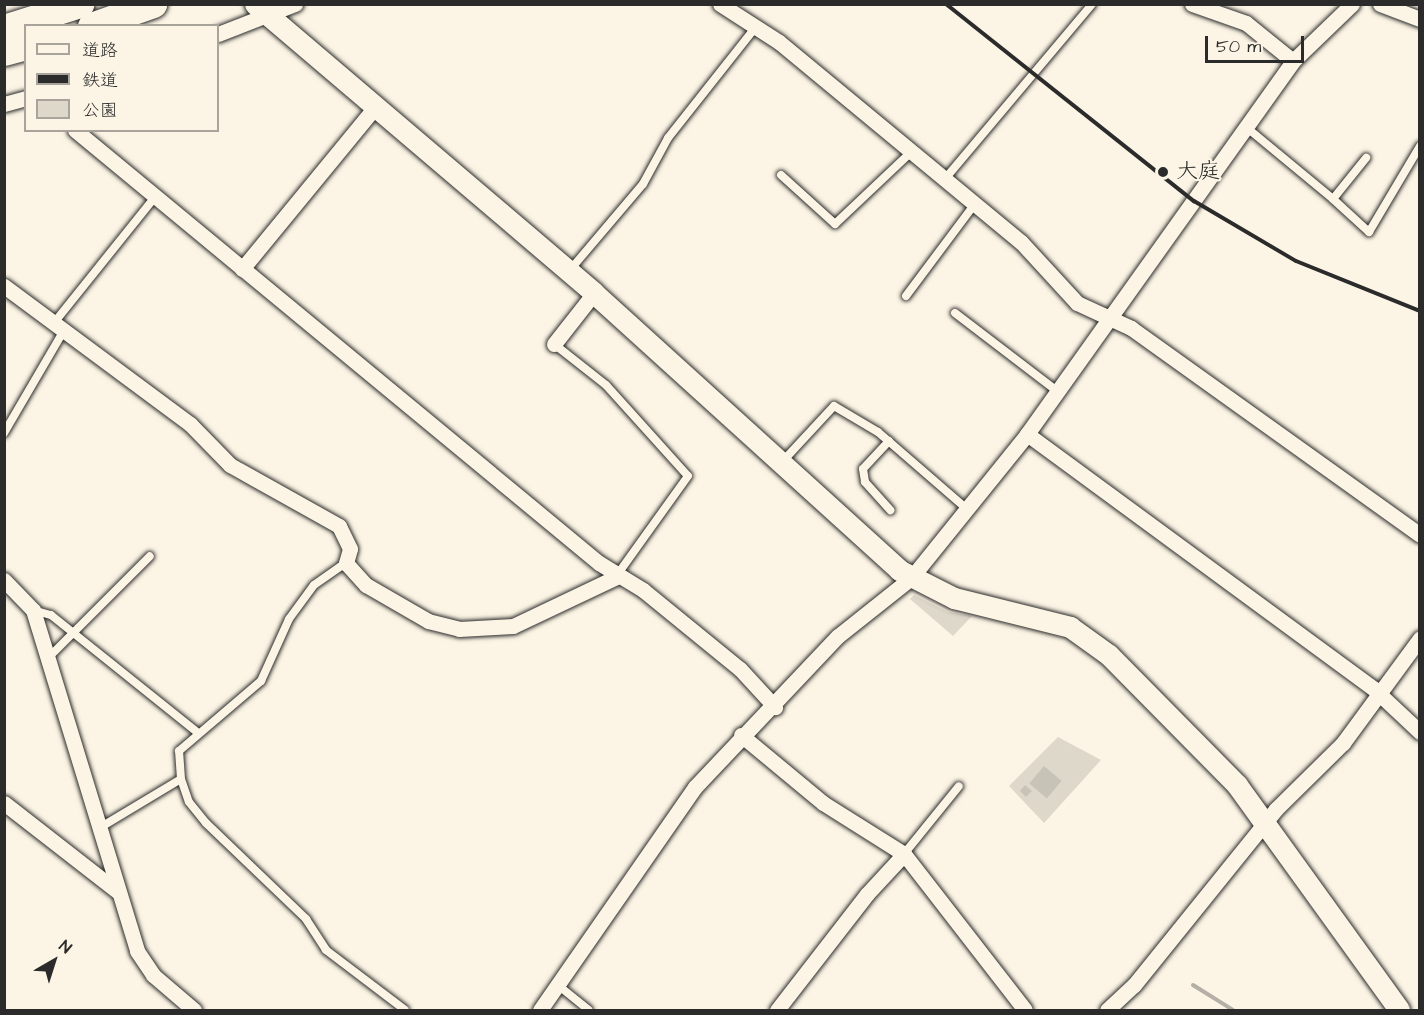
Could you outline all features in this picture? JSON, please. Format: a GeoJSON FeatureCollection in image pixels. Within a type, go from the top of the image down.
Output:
{"type":"FeatureCollection","features":[{"type":"Feature","properties":{"kind":"highway"},"geometry":{"type":"LineString","coordinates":[[4,28],[80,4]]}},
{"type":"Feature","properties":{"kind":"highway"},"geometry":{"type":"LineString","coordinates":[[97,24],[153,4]]}},
{"type":"Feature","properties":{"kind":"highway"},"geometry":{"type":"LineString","coordinates":[[4,52],[24,47]]}},
{"type":"Feature","properties":{"kind":"street"},"geometry":{"type":"LineString","coordinates":[[219,33],[262,10],[295,4]]}},
{"type":"Feature","properties":{"kind":"street"},"geometry":{"type":"LineString","coordinates":[[720,4],[779,42],[943,182],[1022,242],[1077,303],[1131,328],[1419,535]]}},
{"type":"Feature","properties":{"kind":"street"},"geometry":{"type":"LineString","coordinates":[[1192,4],[1246,23],[1293,61]]}},
{"type":"Feature","properties":{"kind":"street"},"geometry":{"type":"LineString","coordinates":[[540,1011],[560,986],[676,812],[741,735],[775,707],[838,636],[911,578],[1027,434],[1293,61],[1352,4]]}},
{"type":"Feature","properties":{"kind":"street"},"geometry":{"type":"LineString","coordinates":[[1380,4],[1419,19]]}},
{"type":"Feature","properties":{"kind":"street"},"geometry":{"type":"LineString","coordinates":[[262,10],[594,293],[911,578],[954,598],[1070,627],[1092,641],[1177,720],[1265,823],[1399,1011]]}},
{"type":"Feature","properties":{"kind":"street"},"geometry":{"type":"LineString","coordinates":[[4,104],[24,99]]}},
{"type":"Feature","properties":{"kind":"street"},"geometry":{"type":"LineString","coordinates":[[242,269],[376,106]]}},
{"type":"Feature","properties":{"kind":"street"},"geometry":{"type":"LineString","coordinates":[[77,132],[616,577],[643,590],[740,669],[775,707]]}},
{"type":"Feature","properties":{"kind":"street"},"geometry":{"type":"LineString","coordinates":[[4,286],[190,424],[230,465],[339,526],[350,549],[346,563],[366,585],[401,608],[459,629],[525,623],[616,577]]}},
{"type":"Feature","properties":{"kind":"street"},"geometry":{"type":"LineString","coordinates":[[554,344],[594,293]]}},
{"type":"Feature","properties":{"kind":"street"},"geometry":{"type":"LineString","coordinates":[[1027,434],[1382,696],[1419,732]]}},
{"type":"Feature","properties":{"kind":"street"},"geometry":{"type":"LineString","coordinates":[[4,580],[33,610],[50,656],[137,951],[153,975],[194,1011]]}},
{"type":"Feature","properties":{"kind":"street"},"geometry":{"type":"LineString","coordinates":[[1107,1011],[1265,823],[1382,696],[1419,638]]}},
{"type":"Feature","properties":{"kind":"street"},"geometry":{"type":"LineString","coordinates":[[741,735],[823,803],[904,854],[1025,1011]]}},
{"type":"Feature","properties":{"kind":"street"},"geometry":{"type":"LineString","coordinates":[[4,803],[119,893]]}},
{"type":"Feature","properties":{"kind":"street"},"geometry":{"type":"LineString","coordinates":[[777,1011],[867,894],[904,854]]}},
{"type":"Feature","properties":{"kind":"lane"},"geometry":{"type":"LineString","coordinates":[[943,182],[1092,4]]}},
{"type":"Feature","properties":{"kind":"lane"},"geometry":{"type":"LineString","coordinates":[[569,272],[643,184],[668,138],[754,28]]}},
{"type":"Feature","properties":{"kind":"lane"},"geometry":{"type":"LineString","coordinates":[[1245,127],[1333,199],[1369,232],[1419,146]]}},
{"type":"Feature","properties":{"kind":"lane"},"geometry":{"type":"LineString","coordinates":[[781,175],[835,224],[910,153]]}},
{"type":"Feature","properties":{"kind":"lane"},"geometry":{"type":"LineString","coordinates":[[1333,199],[1366,158]]}},
{"type":"Feature","properties":{"kind":"lane"},"geometry":{"type":"LineString","coordinates":[[4,433],[59,328],[155,196]]}},
{"type":"Feature","properties":{"kind":"lane"},"geometry":{"type":"LineString","coordinates":[[906,296],[974,205]]}},
{"type":"Feature","properties":{"kind":"lane"},"geometry":{"type":"LineString","coordinates":[[955,313],[1057,391]]}},
{"type":"Feature","properties":{"kind":"lane"},"geometry":{"type":"LineString","coordinates":[[554,344],[606,385],[688,476],[616,577]]}},
{"type":"Feature","properties":{"kind":"lane"},"geometry":{"type":"LineString","coordinates":[[783,461],[834,406],[889,441],[966,509]]}},
{"type":"Feature","properties":{"kind":"lane"},"geometry":{"type":"LineString","coordinates":[[889,441],[863,469],[865,482],[890,510]]}},
{"type":"Feature","properties":{"kind":"lane"},"geometry":{"type":"LineString","coordinates":[[50,656],[70,633],[150,556]]}},
{"type":"Feature","properties":{"kind":"lane"},"geometry":{"type":"LineString","coordinates":[[346,563],[314,585],[289,619],[261,681],[196,731],[179,751],[181,779],[189,802],[206,823],[306,919],[326,950],[405,1011]]}},
{"type":"Feature","properties":{"kind":"lane"},"geometry":{"type":"LineString","coordinates":[[33,610],[51,615],[70,633],[196,731]]}},
{"type":"Feature","properties":{"kind":"lane"},"geometry":{"type":"LineString","coordinates":[[101,827],[181,779]]}},
{"type":"Feature","properties":{"kind":"lane"},"geometry":{"type":"LineString","coordinates":[[904,854],[958,786]]}},
{"type":"Feature","properties":{"kind":"lane"},"geometry":{"type":"LineString","coordinates":[[560,986],[589,1011]]}},
{"type":"Feature","properties":{"kind":"green space"},"geometry":{"type":"Polygon","coordinates":[[[914,595],[948,612],[972,616],[953,636],[910,599],[914,595]]]}},
{"type":"Feature","properties":{"kind":"green space"},"geometry":{"type":"Polygon","coordinates":[[[1058,737],[1101,760],[1044,823],[1009,786],[1058,737]]]}},
{"type":"Feature","properties":{"kind":"building"},"geometry":{"type":"Polygon","coordinates":[[[1044,766],[1062,781],[1047,798],[1029,784],[1044,766]]]}},
{"type":"Feature","properties":{"kind":"building"},"geometry":{"type":"Polygon","coordinates":[[[1025,785],[1032,791],[1026,797],[1020,791],[1025,785]]]}},
{"type":"Feature","properties":{"kind":"waterway"},"geometry":{"type":"LineString","coordinates":[[1193,985],[1233,1010]]}},
{"type":"Feature","properties":{"kind":"railway"},"geometry":{"type":"LineString","coordinates":[[946,4],[1194,201],[1296,261],[1420,311]]}},
{"type":"Feature","properties":{"kind":"place","name":"大庭"},"geometry":{"type":"Point","coordinates":[1163,172]}}]}
